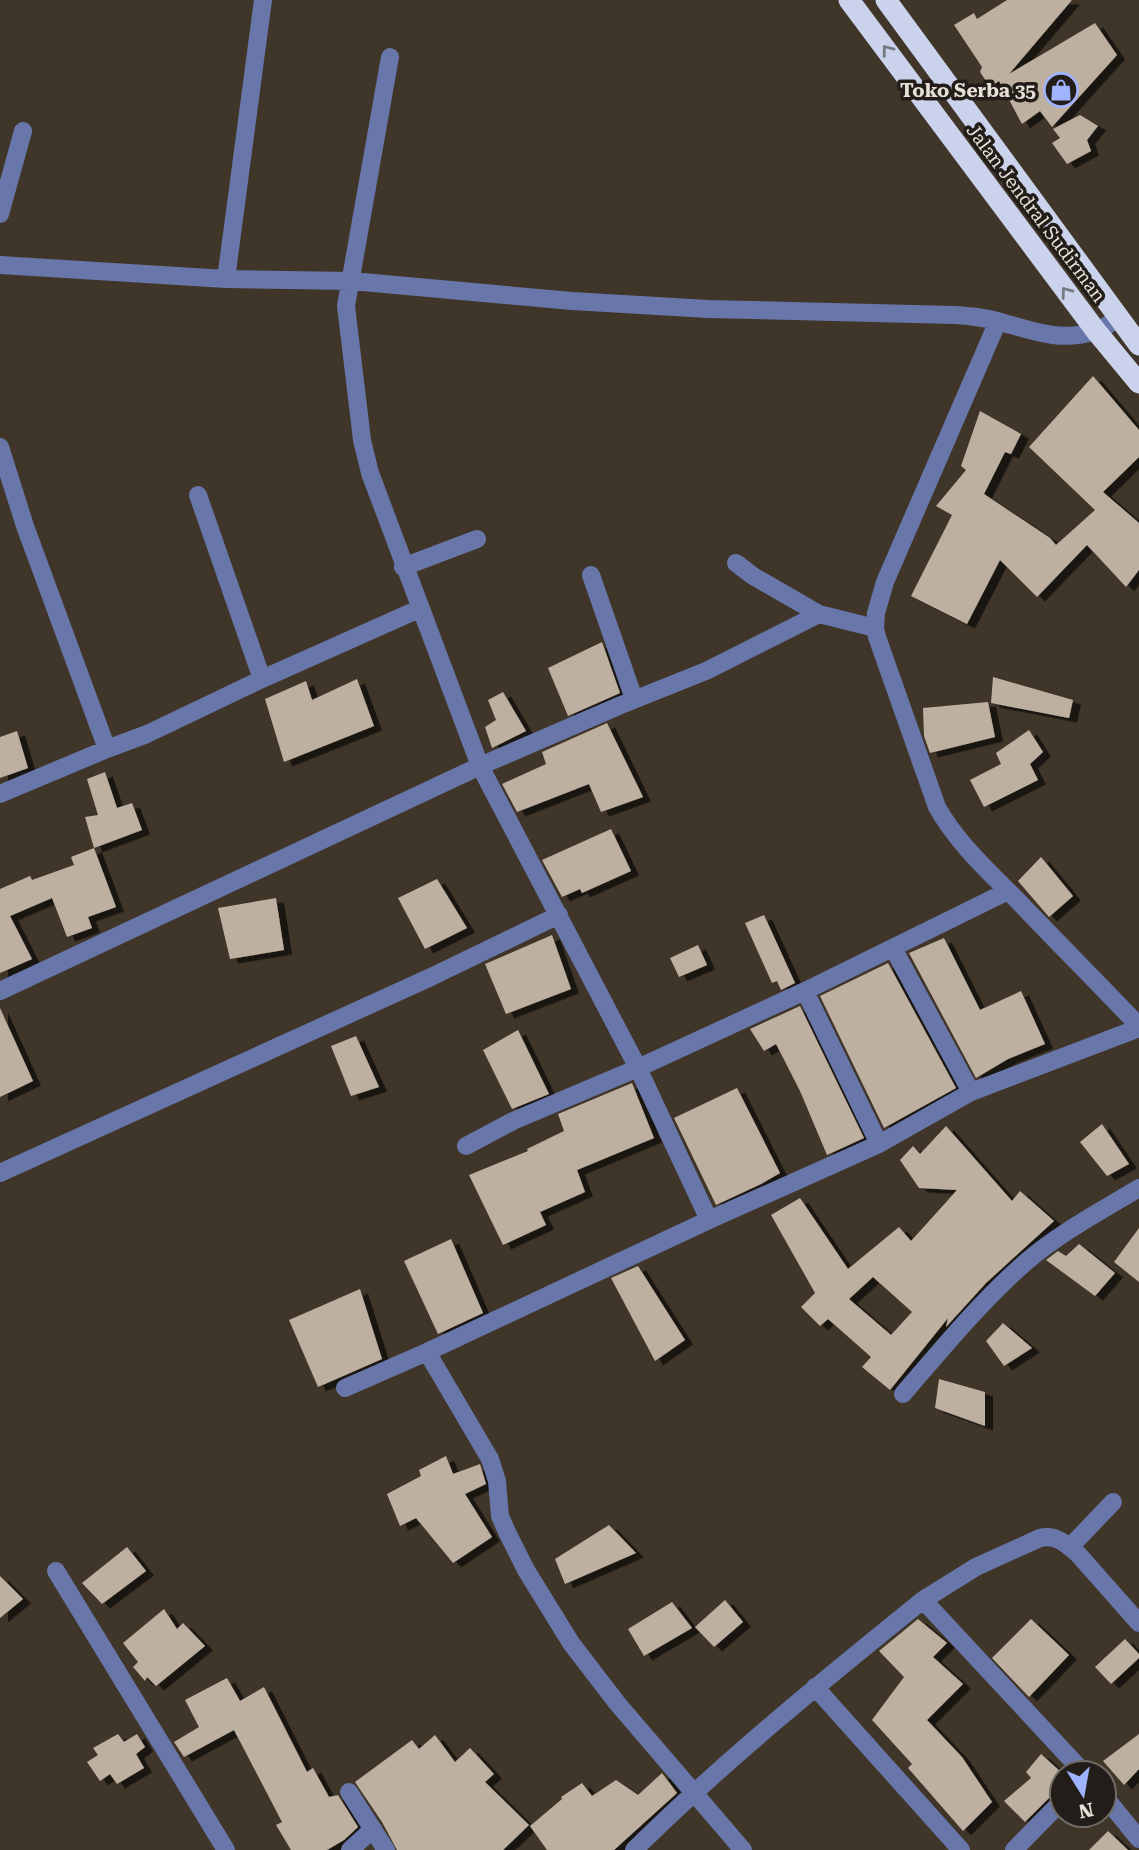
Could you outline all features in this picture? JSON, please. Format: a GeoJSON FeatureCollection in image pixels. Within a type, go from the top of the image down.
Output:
{"type":"FeatureCollection","features":[{"type":"Feature","properties":{"kind":"highway","name":"Jalan Jendral Sudirman"},"geometry":{"type":"LineString","coordinates":[[849,0],[1096,331],[1137,376]]}},
{"type":"Feature","properties":{"kind":"highway","name":"Jalan Jendral Sudirman"},"geometry":{"type":"LineString","coordinates":[[886,0],[1139,345]]}},
{"type":"Feature","properties":{"kind":"street"},"geometry":{"type":"LineString","coordinates":[[226,279],[263,0]]}},
{"type":"Feature","properties":{"kind":"street"},"geometry":{"type":"LineString","coordinates":[[390,57],[346,316],[363,448],[403,567],[480,766],[638,1068],[709,1220]]}},
{"type":"Feature","properties":{"kind":"street"},"geometry":{"type":"LineString","coordinates":[[0,214],[23,131]]}},
{"type":"Feature","properties":{"kind":"street"},"geometry":{"type":"LineString","coordinates":[[0,265],[226,279],[352,281],[586,302],[708,309],[954,315],[998,321],[1032,332],[1056,336],[1096,331],[1119,318]]}},
{"type":"Feature","properties":{"kind":"street"},"geometry":{"type":"LineString","coordinates":[[345,1388],[878,1144],[971,1092],[1139,1027],[956,836],[937,807],[875,628],[879,598],[885,582],[998,321]]}},
{"type":"Feature","properties":{"kind":"street"},"geometry":{"type":"LineString","coordinates":[[0,447],[25,526],[107,749]]}},
{"type":"Feature","properties":{"kind":"street"},"geometry":{"type":"LineString","coordinates":[[198,495],[262,679]]}},
{"type":"Feature","properties":{"kind":"street"},"geometry":{"type":"LineString","coordinates":[[403,567],[477,539]]}},
{"type":"Feature","properties":{"kind":"street"},"geometry":{"type":"LineString","coordinates":[[736,563],[753,576],[819,614],[875,628]]}},
{"type":"Feature","properties":{"kind":"street"},"geometry":{"type":"LineString","coordinates":[[591,575],[635,699]]}},
{"type":"Feature","properties":{"kind":"street"},"geometry":{"type":"LineString","coordinates":[[0,794],[147,734],[419,609]]}},
{"type":"Feature","properties":{"kind":"street"},"geometry":{"type":"LineString","coordinates":[[0,990],[480,766],[706,671],[819,614]]}},
{"type":"Feature","properties":{"kind":"street"},"geometry":{"type":"LineString","coordinates":[[466,1146],[513,1122],[805,991],[1008,891]]}},
{"type":"Feature","properties":{"kind":"street"},"geometry":{"type":"LineString","coordinates":[[0,1173],[430,977],[559,915]]}},
{"type":"Feature","properties":{"kind":"street"},"geometry":{"type":"LineString","coordinates":[[893,948],[971,1092]]}},
{"type":"Feature","properties":{"kind":"street"},"geometry":{"type":"LineString","coordinates":[[805,991],[878,1144]]}},
{"type":"Feature","properties":{"kind":"street"},"geometry":{"type":"LineString","coordinates":[[903,1394],[940,1351],[1029,1260],[1071,1229],[1139,1188]]}},
{"type":"Feature","properties":{"kind":"street"},"geometry":{"type":"LineString","coordinates":[[427,1352],[490,1459],[497,1481],[500,1516],[526,1570],[571,1643],[617,1703],[743,1850]]}},
{"type":"Feature","properties":{"kind":"street"},"geometry":{"type":"LineString","coordinates":[[1070,1547],[1113,1502]]}},
{"type":"Feature","properties":{"kind":"street"},"geometry":{"type":"LineString","coordinates":[[634,1850],[692,1793],[815,1687],[923,1600],[976,1567],[1040,1538],[1055,1538],[1070,1547],[1139,1623]]}},
{"type":"Feature","properties":{"kind":"street"},"geometry":{"type":"LineString","coordinates":[[56,1571],[226,1850]]}},
{"type":"Feature","properties":{"kind":"street"},"geometry":{"type":"LineString","coordinates":[[923,1600],[1071,1759]]}},
{"type":"Feature","properties":{"kind":"street"},"geometry":{"type":"LineString","coordinates":[[815,1687],[961,1850]]}},
{"type":"Feature","properties":{"kind":"street"},"geometry":{"type":"LineString","coordinates":[[349,1792],[386,1850]]}},
{"type":"Feature","properties":{"kind":"street"},"geometry":{"type":"LineString","coordinates":[[1118,1814],[1139,1839]]}},
{"type":"Feature","properties":{"kind":"street"},"geometry":{"type":"LineString","coordinates":[[1014,1850],[1048,1815]]}},
{"type":"Feature","properties":{"kind":"street"},"geometry":{"type":"LineString","coordinates":[[350,1850],[373,1829]]}},
{"type":"Feature","properties":{"kind":"building"},"geometry":{"type":"Polygon","coordinates":[[[1007,0],[1072,0],[1009,74],[1095,23],[1117,55],[1052,127],[1040,111],[1022,124],[999,81],[990,87],[980,72],[982,67],[954,25],[974,13],[977,19],[1007,0]]]}},
{"type":"Feature","properties":{"kind":"building"},"geometry":{"type":"Polygon","coordinates":[[[1080,115],[1098,126],[1087,140],[1091,151],[1067,164],[1052,143],[1060,138],[1053,129],[1080,115]]]}},
{"type":"Feature","properties":{"kind":"building"},"geometry":{"type":"Polygon","coordinates":[[[1093,376],[1139,430],[1139,457],[1103,492],[1139,523],[1139,570],[1126,587],[1087,545],[1037,597],[1000,560],[967,624],[911,596],[952,515],[936,506],[966,470],[961,466],[980,411],[1021,434],[1011,454],[1005,452],[984,494],[1050,538],[1056,545],[1095,510],[1029,447],[1093,376]]]}},
{"type":"Feature","properties":{"kind":"building"},"geometry":{"type":"Polygon","coordinates":[[[602,642],[620,693],[568,716],[548,668],[602,642]]]}},
{"type":"Feature","properties":{"kind":"building"},"geometry":{"type":"Polygon","coordinates":[[[993,677],[1073,700],[1069,718],[991,703],[993,677]]]}},
{"type":"Feature","properties":{"kind":"building"},"geometry":{"type":"Polygon","coordinates":[[[357,679],[374,726],[284,762],[265,699],[306,681],[312,700],[357,679]]]}},
{"type":"Feature","properties":{"kind":"building"},"geometry":{"type":"Polygon","coordinates":[[[503,692],[526,731],[492,748],[485,727],[496,720],[488,700],[503,692]]]}},
{"type":"Feature","properties":{"kind":"building"},"geometry":{"type":"Polygon","coordinates":[[[988,702],[995,737],[930,753],[924,736],[923,708],[988,702]]]}},
{"type":"Feature","properties":{"kind":"building"},"geometry":{"type":"Polygon","coordinates":[[[607,723],[643,797],[601,812],[589,784],[517,812],[502,784],[546,764],[542,752],[607,723]]]}},
{"type":"Feature","properties":{"kind":"building"},"geometry":{"type":"Polygon","coordinates":[[[1029,730],[1043,752],[1030,764],[1038,780],[984,807],[970,780],[1001,764],[996,753],[1029,730]]]}},
{"type":"Feature","properties":{"kind":"building"},"geometry":{"type":"Polygon","coordinates":[[[17,731],[28,768],[0,778],[0,737],[17,731]]]}},
{"type":"Feature","properties":{"kind":"building"},"geometry":{"type":"Polygon","coordinates":[[[105,772],[117,808],[132,803],[142,830],[94,848],[85,817],[98,815],[87,779],[105,772]]]}},
{"type":"Feature","properties":{"kind":"building"},"geometry":{"type":"Polygon","coordinates":[[[611,829],[631,871],[582,893],[580,889],[562,897],[542,860],[611,829]]]}},
{"type":"Feature","properties":{"kind":"building"},"geometry":{"type":"Polygon","coordinates":[[[94,848],[116,907],[88,917],[92,928],[67,937],[52,898],[10,916],[32,959],[0,973],[0,889],[30,876],[32,880],[74,865],[71,857],[94,848]]]}},
{"type":"Feature","properties":{"kind":"building"},"geometry":{"type":"Polygon","coordinates":[[[1041,857],[1073,896],[1049,917],[1018,881],[1041,857]]]}},
{"type":"Feature","properties":{"kind":"building"},"geometry":{"type":"Polygon","coordinates":[[[437,879],[467,928],[425,949],[398,898],[437,879]]]}},
{"type":"Feature","properties":{"kind":"building"},"geometry":{"type":"Polygon","coordinates":[[[276,898],[284,950],[230,959],[218,908],[276,898]]]}},
{"type":"Feature","properties":{"kind":"building"},"geometry":{"type":"Polygon","coordinates":[[[764,915],[795,983],[781,990],[777,981],[772,983],[745,923],[764,915]]]}},
{"type":"Feature","properties":{"kind":"building"},"geometry":{"type":"Polygon","coordinates":[[[552,935],[571,989],[506,1014],[485,964],[552,935]]]}},
{"type":"Feature","properties":{"kind":"building"},"geometry":{"type":"Polygon","coordinates":[[[944,938],[980,1010],[1021,991],[1045,1044],[1008,1059],[976,1078],[909,953],[944,938]]]}},
{"type":"Feature","properties":{"kind":"building"},"geometry":{"type":"Polygon","coordinates":[[[698,945],[707,965],[679,977],[670,958],[698,945]]]}},
{"type":"Feature","properties":{"kind":"building"},"geometry":{"type":"Polygon","coordinates":[[[888,963],[956,1088],[884,1128],[820,996],[888,963]]]}},
{"type":"Feature","properties":{"kind":"building"},"geometry":{"type":"Polygon","coordinates":[[[800,1006],[864,1138],[827,1155],[800,1091],[776,1044],[764,1051],[750,1029],[800,1006]]]}},
{"type":"Feature","properties":{"kind":"building"},"geometry":{"type":"Polygon","coordinates":[[[0,1008],[33,1081],[0,1097],[0,1008]]]}},
{"type":"Feature","properties":{"kind":"building"},"geometry":{"type":"Polygon","coordinates":[[[518,1030],[549,1094],[512,1109],[483,1050],[518,1030]]]}},
{"type":"Feature","properties":{"kind":"building"},"geometry":{"type":"Polygon","coordinates":[[[356,1036],[379,1087],[351,1096],[331,1046],[356,1036]]]}},
{"type":"Feature","properties":{"kind":"building"},"geometry":{"type":"Polygon","coordinates":[[[632,1083],[654,1138],[577,1170],[585,1192],[540,1212],[546,1225],[503,1245],[469,1175],[528,1151],[527,1149],[564,1131],[558,1114],[632,1083]]]}},
{"type":"Feature","properties":{"kind":"building"},"geometry":{"type":"Polygon","coordinates":[[[737,1088],[780,1173],[716,1205],[674,1118],[737,1088]]]}},
{"type":"Feature","properties":{"kind":"building"},"geometry":{"type":"Polygon","coordinates":[[[1102,1124],[1129,1164],[1107,1176],[1080,1142],[1102,1124]]]}},
{"type":"Feature","properties":{"kind":"building"},"geometry":{"type":"Polygon","coordinates":[[[946,1126],[1012,1201],[1020,1191],[1054,1221],[986,1283],[946,1327],[948,1318],[890,1390],[862,1367],[871,1357],[828,1319],[820,1326],[801,1307],[815,1293],[771,1215],[800,1198],[848,1269],[899,1227],[911,1241],[957,1190],[919,1188],[900,1160],[913,1146],[920,1154],[946,1126]],[[873,1277],[849,1299],[891,1335],[912,1312],[873,1277]]]}},
{"type":"Feature","properties":{"kind":"building"},"geometry":{"type":"Polygon","coordinates":[[[1139,1228],[1139,1282],[1114,1262],[1139,1228]]]}},
{"type":"Feature","properties":{"kind":"building"},"geometry":{"type":"Polygon","coordinates":[[[451,1239],[483,1313],[438,1334],[404,1261],[451,1239]]]}},
{"type":"Feature","properties":{"kind":"building"},"geometry":{"type":"Polygon","coordinates":[[[1079,1244],[1115,1273],[1095,1296],[1046,1260],[1058,1251],[1066,1256],[1079,1244]]]}},
{"type":"Feature","properties":{"kind":"building"},"geometry":{"type":"Polygon","coordinates":[[[638,1266],[685,1340],[655,1361],[611,1278],[638,1266]]]}},
{"type":"Feature","properties":{"kind":"building"},"geometry":{"type":"Polygon","coordinates":[[[360,1289],[382,1359],[318,1387],[289,1320],[360,1289]]]}},
{"type":"Feature","properties":{"kind":"building"},"geometry":{"type":"Polygon","coordinates":[[[1003,1323],[1032,1348],[1004,1366],[986,1341],[1003,1323]]]}},
{"type":"Feature","properties":{"kind":"building"},"geometry":{"type":"Polygon","coordinates":[[[939,1379],[985,1392],[985,1426],[935,1408],[939,1379]]]}},
{"type":"Feature","properties":{"kind":"building"},"geometry":{"type":"Polygon","coordinates":[[[446,1456],[453,1474],[480,1464],[486,1484],[465,1494],[492,1537],[453,1563],[416,1518],[400,1526],[387,1494],[421,1476],[419,1470],[446,1456]]]}},
{"type":"Feature","properties":{"kind":"building"},"geometry":{"type":"Polygon","coordinates":[[[609,1525],[636,1553],[565,1584],[555,1559],[609,1525]]]}},
{"type":"Feature","properties":{"kind":"building"},"geometry":{"type":"Polygon","coordinates":[[[127,1547],[146,1571],[102,1604],[82,1583],[127,1547]]]}},
{"type":"Feature","properties":{"kind":"building"},"geometry":{"type":"Polygon","coordinates":[[[0,1576],[23,1599],[0,1618],[0,1576]]]}},
{"type":"Feature","properties":{"kind":"building"},"geometry":{"type":"Polygon","coordinates":[[[725,1600],[743,1622],[714,1647],[695,1627],[725,1600]]]}},
{"type":"Feature","properties":{"kind":"building"},"geometry":{"type":"Polygon","coordinates":[[[672,1602],[692,1628],[644,1656],[628,1629],[672,1602]]]}},
{"type":"Feature","properties":{"kind":"building"},"geometry":{"type":"Polygon","coordinates":[[[164,1609],[177,1629],[183,1623],[205,1646],[156,1686],[147,1677],[145,1681],[133,1667],[138,1662],[123,1643],[164,1609]]]}},
{"type":"Feature","properties":{"kind":"building"},"geometry":{"type":"Polygon","coordinates":[[[918,1619],[947,1643],[933,1657],[963,1684],[927,1720],[962,1757],[992,1802],[963,1831],[908,1768],[912,1764],[872,1720],[904,1677],[879,1651],[918,1619]]]}},
{"type":"Feature","properties":{"kind":"building"},"geometry":{"type":"Polygon","coordinates":[[[1031,1619],[1069,1655],[1029,1697],[992,1658],[1031,1619]]]}},
{"type":"Feature","properties":{"kind":"building"},"geometry":{"type":"Polygon","coordinates":[[[1125,1639],[1139,1654],[1139,1658],[1111,1684],[1095,1667],[1125,1639]]]}},
{"type":"Feature","properties":{"kind":"building"},"geometry":{"type":"Polygon","coordinates":[[[227,1678],[240,1701],[264,1687],[307,1772],[313,1768],[329,1797],[338,1795],[358,1827],[344,1840],[327,1850],[291,1850],[276,1825],[282,1822],[234,1730],[184,1757],[174,1742],[199,1727],[185,1700],[227,1678]]]}},
{"type":"Feature","properties":{"kind":"building"},"geometry":{"type":"Polygon","coordinates":[[[118,1734],[124,1742],[137,1734],[145,1747],[136,1754],[144,1768],[117,1784],[110,1774],[100,1781],[87,1762],[98,1755],[93,1748],[118,1734]]]}},
{"type":"Feature","properties":{"kind":"building"},"geometry":{"type":"Polygon","coordinates":[[[1139,1734],[1139,1769],[1124,1785],[1118,1778],[1118,1759],[1106,1759],[1139,1734]]]}},
{"type":"Feature","properties":{"kind":"building"},"geometry":{"type":"Polygon","coordinates":[[[435,1735],[455,1762],[470,1748],[494,1774],[485,1782],[529,1825],[503,1850],[397,1850],[355,1782],[412,1740],[419,1749],[435,1735]]]}},
{"type":"Feature","properties":{"kind":"building"},"geometry":{"type":"Polygon","coordinates":[[[1041,1754],[1048,1760],[1048,1799],[1025,1822],[1004,1801],[1031,1778],[1026,1772],[1041,1754]]]}},
{"type":"Feature","properties":{"kind":"building"},"geometry":{"type":"Polygon","coordinates":[[[662,1773],[677,1793],[614,1850],[547,1850],[530,1826],[562,1799],[561,1797],[582,1783],[592,1796],[616,1780],[638,1795],[662,1773]]]}},
{"type":"Feature","properties":{"kind":"building"},"geometry":{"type":"Polygon","coordinates":[[[1108,1831],[1128,1850],[1089,1850],[1108,1831]]]}},
{"type":"Feature","properties":{"kind":"place","name":"Toko Serba 35"},"geometry":{"type":"Point","coordinates":[1061,90]}}]}
